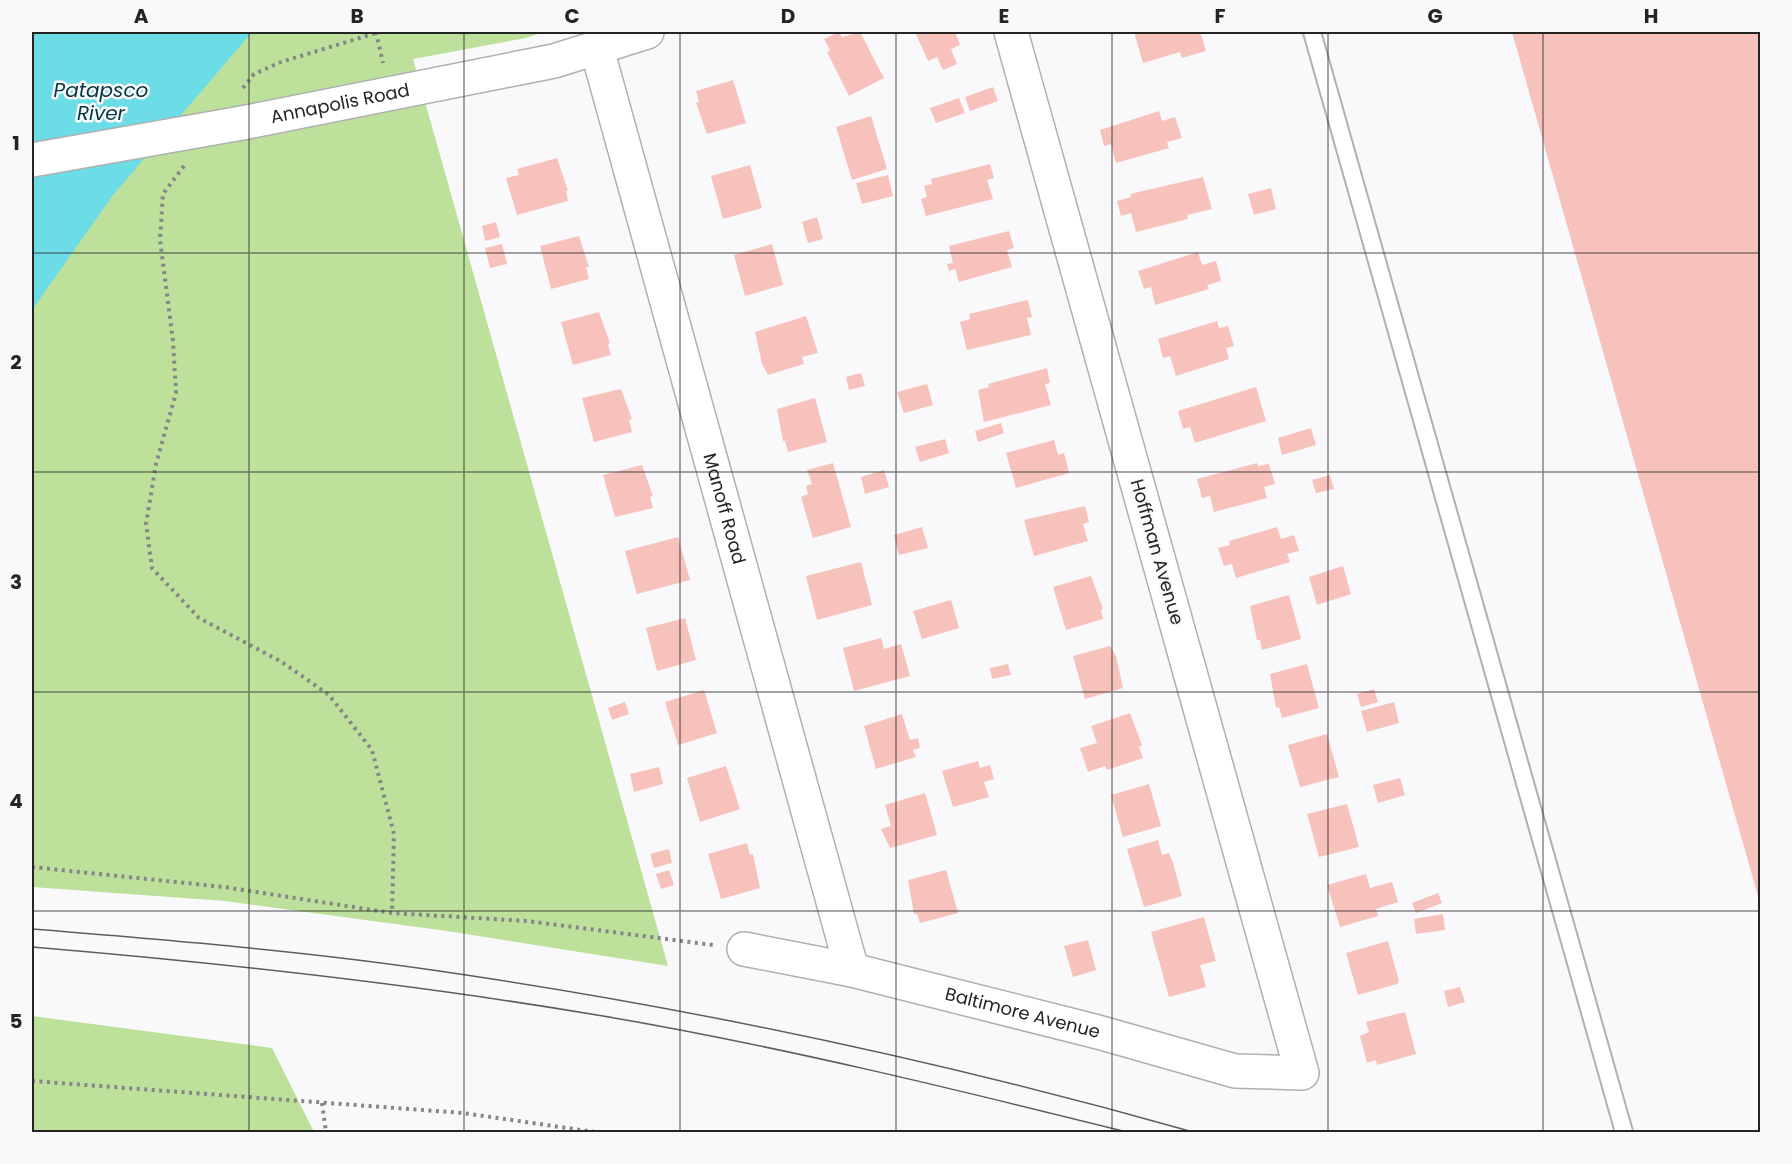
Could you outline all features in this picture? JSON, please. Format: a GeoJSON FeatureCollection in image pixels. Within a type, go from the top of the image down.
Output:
{"type":"FeatureCollection","features":[{"type":"Feature","properties":{"kind":"street","name":"Annapolis Road"},"geometry":{"type":"LineString","coordinates":[[32,160],[241,107],[496,74],[597,49],[647,32]]}},
{"type":"Feature","properties":{"kind":"street","name":"Hoffman Avenue"},"geometry":{"type":"LineString","coordinates":[[1011,32],[1302,1073]]}},
{"type":"Feature","properties":{"kind":"street","name":"Manoff Road"},"geometry":{"type":"LineString","coordinates":[[597,49],[852,970]]}},
{"type":"Feature","properties":{"kind":"street","name":"Baltimore Avenue"},"geometry":{"type":"LineString","coordinates":[[744,949],[852,970],[1098,1032],[1234,1071],[1302,1073]]}},
{"type":"Feature","properties":{"kind":"lane"},"geometry":{"type":"LineString","coordinates":[[1312,32],[1624,1132]]}},
{"type":"Feature","properties":{"kind":"path"},"geometry":{"type":"LineString","coordinates":[[241,107],[254,74],[281,62],[376,33]]}},
{"type":"Feature","properties":{"kind":"path"},"geometry":{"type":"LineString","coordinates":[[191,157],[163,194],[160,240],[173,341],[176,393],[156,464],[146,524],[152,568],[199,618],[282,662],[329,695],[372,750],[394,834],[392,913]]}},
{"type":"Feature","properties":{"kind":"path"},"geometry":{"type":"LineString","coordinates":[[32,867],[224,887],[392,913],[527,921],[744,949]]}},
{"type":"Feature","properties":{"kind":"path"},"geometry":{"type":"LineString","coordinates":[[32,1081],[463,1113],[595,1132]]}},
{"type":"Feature","properties":{"kind":"path"},"geometry":{"type":"LineString","coordinates":[[322,1103],[326,1132]]}},
{"type":"Feature","properties":{"kind":"green space"},"geometry":{"type":"Polygon","coordinates":[[[32,32],[544,32],[526,38],[413,59],[668,966],[447,931],[225,901],[32,887],[32,32]]]}},
{"type":"Feature","properties":{"kind":"green space"},"geometry":{"type":"Polygon","coordinates":[[[32,1016],[272,1048],[314,1132],[32,1132],[32,1016]]]}},
{"type":"Feature","properties":{"kind":"water","name":"Patapsco River"},"geometry":{"type":"Polygon","coordinates":[[[32,32],[252,32],[113,195],[32,310],[32,32]]]}},
{"type":"Feature","properties":{"kind":"building"},"geometry":{"type":"Polygon","coordinates":[[[839,32],[842,37],[860,32],[884,78],[849,96],[827,52],[830,50],[824,39],[839,32]]]}},
{"type":"Feature","properties":{"kind":"building"},"geometry":{"type":"Polygon","coordinates":[[[915,32],[955,32],[960,45],[951,49],[957,64],[943,70],[937,57],[928,61],[915,32]]]}},
{"type":"Feature","properties":{"kind":"building"},"geometry":{"type":"Polygon","coordinates":[[[1134,32],[1200,32],[1206,51],[1182,58],[1180,52],[1143,63],[1134,32]]]}},
{"type":"Feature","properties":{"kind":"building"},"geometry":{"type":"Polygon","coordinates":[[[1512,32],[1760,32],[1760,903],[1512,32]]]}},
{"type":"Feature","properties":{"kind":"building"},"geometry":{"type":"Polygon","coordinates":[[[733,80],[746,123],[707,134],[696,103],[699,102],[696,91],[733,80]]]}},
{"type":"Feature","properties":{"kind":"building"},"geometry":{"type":"Polygon","coordinates":[[[993,87],[998,101],[970,111],[965,97],[993,87]]]}},
{"type":"Feature","properties":{"kind":"building"},"geometry":{"type":"Polygon","coordinates":[[[959,98],[965,113],[936,123],[930,108],[959,98]]]}},
{"type":"Feature","properties":{"kind":"building"},"geometry":{"type":"Polygon","coordinates":[[[1159,111],[1162,121],[1175,117],[1182,138],[1167,142],[1169,148],[1116,163],[1111,144],[1104,146],[1100,130],[1159,111]]]}},
{"type":"Feature","properties":{"kind":"building"},"geometry":{"type":"Polygon","coordinates":[[[871,116],[887,169],[852,180],[836,127],[871,116]]]}},
{"type":"Feature","properties":{"kind":"building"},"geometry":{"type":"Polygon","coordinates":[[[557,158],[568,191],[566,191],[568,201],[517,215],[506,178],[519,175],[517,169],[557,158]]]}},
{"type":"Feature","properties":{"kind":"building"},"geometry":{"type":"Polygon","coordinates":[[[990,164],[994,178],[987,180],[993,199],[926,216],[921,199],[927,197],[924,186],[932,184],[931,179],[990,164]]]}},
{"type":"Feature","properties":{"kind":"building"},"geometry":{"type":"Polygon","coordinates":[[[750,165],[762,208],[723,219],[711,176],[750,165]]]}},
{"type":"Feature","properties":{"kind":"building"},"geometry":{"type":"Polygon","coordinates":[[[888,175],[893,196],[862,204],[856,183],[888,175]]]}},
{"type":"Feature","properties":{"kind":"building"},"geometry":{"type":"Polygon","coordinates":[[[1203,177],[1212,209],[1187,215],[1188,219],[1136,232],[1131,213],[1121,216],[1117,201],[1131,197],[1130,194],[1203,177]]]}},
{"type":"Feature","properties":{"kind":"building"},"geometry":{"type":"Polygon","coordinates":[[[1271,188],[1276,209],[1254,215],[1248,194],[1271,188]]]}},
{"type":"Feature","properties":{"kind":"building"},"geometry":{"type":"Polygon","coordinates":[[[817,217],[823,239],[808,243],[802,222],[817,217]]]}},
{"type":"Feature","properties":{"kind":"building"},"geometry":{"type":"Polygon","coordinates":[[[496,222],[500,237],[485,241],[482,226],[496,222]]]}},
{"type":"Feature","properties":{"kind":"building"},"geometry":{"type":"Polygon","coordinates":[[[1009,231],[1014,248],[1007,250],[1012,267],[959,282],[955,269],[949,271],[947,264],[953,263],[949,246],[1009,231]]]}},
{"type":"Feature","properties":{"kind":"building"},"geometry":{"type":"Polygon","coordinates":[[[579,236],[589,267],[586,267],[589,279],[551,289],[540,246],[579,236]]]}},
{"type":"Feature","properties":{"kind":"building"},"geometry":{"type":"Polygon","coordinates":[[[502,244],[507,264],[490,268],[485,248],[502,244]]]}},
{"type":"Feature","properties":{"kind":"building"},"geometry":{"type":"Polygon","coordinates":[[[772,244],[783,285],[745,296],[734,255],[772,244]]]}},
{"type":"Feature","properties":{"kind":"building"},"geometry":{"type":"Polygon","coordinates":[[[1198,252],[1202,265],[1216,261],[1221,281],[1207,285],[1209,289],[1155,305],[1151,287],[1144,289],[1138,271],[1198,252]]]}},
{"type":"Feature","properties":{"kind":"building"},"geometry":{"type":"Polygon","coordinates":[[[1028,300],[1032,317],[1027,318],[1031,335],[967,350],[960,322],[970,319],[969,314],[1028,300]]]}},
{"type":"Feature","properties":{"kind":"building"},"geometry":{"type":"Polygon","coordinates":[[[599,312],[610,343],[608,344],[611,355],[573,365],[561,322],[599,312]]]}},
{"type":"Feature","properties":{"kind":"building"},"geometry":{"type":"Polygon","coordinates":[[[806,316],[818,353],[802,357],[804,364],[768,375],[762,364],[755,332],[806,316]]]}},
{"type":"Feature","properties":{"kind":"building"},"geometry":{"type":"Polygon","coordinates":[[[1217,321],[1219,328],[1228,326],[1234,346],[1226,348],[1229,359],[1176,376],[1170,356],[1163,358],[1158,339],[1217,321]]]}},
{"type":"Feature","properties":{"kind":"building"},"geometry":{"type":"Polygon","coordinates":[[[1047,368],[1050,383],[1045,384],[1051,405],[984,422],[978,390],[989,387],[988,384],[1047,368]]]}},
{"type":"Feature","properties":{"kind":"building"},"geometry":{"type":"Polygon","coordinates":[[[861,373],[865,386],[849,390],[846,377],[861,373]]]}},
{"type":"Feature","properties":{"kind":"building"},"geometry":{"type":"Polygon","coordinates":[[[927,384],[933,405],[904,413],[897,392],[927,384]]]}},
{"type":"Feature","properties":{"kind":"building"},"geometry":{"type":"Polygon","coordinates":[[[1256,387],[1266,421],[1195,443],[1190,427],[1183,429],[1178,411],[1256,387]]]}},
{"type":"Feature","properties":{"kind":"building"},"geometry":{"type":"Polygon","coordinates":[[[621,389],[632,419],[629,420],[632,432],[594,442],[582,398],[621,389]]]}},
{"type":"Feature","properties":{"kind":"building"},"geometry":{"type":"Polygon","coordinates":[[[815,398],[827,442],[788,452],[785,441],[783,441],[777,409],[815,398]]]}},
{"type":"Feature","properties":{"kind":"building"},"geometry":{"type":"Polygon","coordinates":[[[1001,423],[1004,433],[978,442],[975,431],[1001,423]]]}},
{"type":"Feature","properties":{"kind":"building"},"geometry":{"type":"Polygon","coordinates":[[[1311,428],[1316,445],[1282,455],[1278,438],[1311,428]]]}},
{"type":"Feature","properties":{"kind":"building"},"geometry":{"type":"Polygon","coordinates":[[[945,439],[949,453],[920,462],[915,447],[945,439]]]}},
{"type":"Feature","properties":{"kind":"building"},"geometry":{"type":"Polygon","coordinates":[[[1054,440],[1058,455],[1064,453],[1069,473],[1016,488],[1006,453],[1054,440]]]}},
{"type":"Feature","properties":{"kind":"building"},"geometry":{"type":"Polygon","coordinates":[[[833,463],[851,527],[813,538],[801,497],[808,494],[806,486],[812,484],[807,470],[833,463]]]}},
{"type":"Feature","properties":{"kind":"building"},"geometry":{"type":"Polygon","coordinates":[[[1257,463],[1258,466],[1269,464],[1275,484],[1264,487],[1267,498],[1214,512],[1210,496],[1202,498],[1197,479],[1257,463]]]}},
{"type":"Feature","properties":{"kind":"building"},"geometry":{"type":"Polygon","coordinates":[[[642,465],[653,496],[650,497],[653,508],[615,517],[603,475],[642,465]]]}},
{"type":"Feature","properties":{"kind":"building"},"geometry":{"type":"Polygon","coordinates":[[[884,470],[889,487],[865,494],[861,477],[884,470]]]}},
{"type":"Feature","properties":{"kind":"building"},"geometry":{"type":"Polygon","coordinates":[[[1330,475],[1334,489],[1316,493],[1312,480],[1330,475]]]}},
{"type":"Feature","properties":{"kind":"building"},"geometry":{"type":"Polygon","coordinates":[[[1085,506],[1089,522],[1083,524],[1088,541],[1034,556],[1024,520],[1085,506]]]}},
{"type":"Feature","properties":{"kind":"building"},"geometry":{"type":"Polygon","coordinates":[[[922,527],[928,548],[899,555],[894,535],[922,527]]]}},
{"type":"Feature","properties":{"kind":"building"},"geometry":{"type":"Polygon","coordinates":[[[1277,527],[1281,539],[1294,535],[1299,551],[1287,554],[1290,562],[1236,578],[1232,564],[1224,566],[1218,548],[1230,545],[1229,541],[1277,527]]]}},
{"type":"Feature","properties":{"kind":"building"},"geometry":{"type":"Polygon","coordinates":[[[678,537],[690,580],[637,594],[625,551],[678,537]]]}},
{"type":"Feature","properties":{"kind":"building"},"geometry":{"type":"Polygon","coordinates":[[[861,562],[872,605],[817,620],[806,576],[861,562]]]}},
{"type":"Feature","properties":{"kind":"building"},"geometry":{"type":"Polygon","coordinates":[[[1343,566],[1351,594],[1317,605],[1309,577],[1343,566]]]}},
{"type":"Feature","properties":{"kind":"building"},"geometry":{"type":"Polygon","coordinates":[[[1091,576],[1103,609],[1101,610],[1103,619],[1066,630],[1053,587],[1091,576]]]}},
{"type":"Feature","properties":{"kind":"building"},"geometry":{"type":"Polygon","coordinates":[[[1289,595],[1301,639],[1262,650],[1260,640],[1257,640],[1250,606],[1289,595]]]}},
{"type":"Feature","properties":{"kind":"building"},"geometry":{"type":"Polygon","coordinates":[[[951,600],[959,628],[922,639],[913,611],[951,600]]]}},
{"type":"Feature","properties":{"kind":"building"},"geometry":{"type":"Polygon","coordinates":[[[685,618],[696,660],[657,671],[646,628],[685,618]]]}},
{"type":"Feature","properties":{"kind":"building"},"geometry":{"type":"Polygon","coordinates":[[[881,638],[884,649],[901,644],[910,676],[854,691],[843,648],[881,638]]]}},
{"type":"Feature","properties":{"kind":"building"},"geometry":{"type":"Polygon","coordinates":[[[1110,646],[1116,656],[1123,688],[1085,699],[1073,656],[1110,646]]]}},
{"type":"Feature","properties":{"kind":"building"},"geometry":{"type":"Polygon","coordinates":[[[1008,664],[1011,675],[992,679],[990,668],[1008,664]]]}},
{"type":"Feature","properties":{"kind":"building"},"geometry":{"type":"Polygon","coordinates":[[[1307,664],[1319,708],[1282,718],[1279,707],[1276,708],[1270,674],[1307,664]]]}},
{"type":"Feature","properties":{"kind":"building"},"geometry":{"type":"Polygon","coordinates":[[[1374,689],[1378,702],[1361,707],[1357,694],[1374,689]]]}},
{"type":"Feature","properties":{"kind":"building"},"geometry":{"type":"Polygon","coordinates":[[[704,690],[717,733],[678,745],[665,702],[704,690]]]}},
{"type":"Feature","properties":{"kind":"building"},"geometry":{"type":"Polygon","coordinates":[[[625,702],[629,714],[612,720],[608,708],[625,702]]]}},
{"type":"Feature","properties":{"kind":"building"},"geometry":{"type":"Polygon","coordinates":[[[1394,702],[1399,723],[1367,732],[1361,711],[1394,702]]]}},
{"type":"Feature","properties":{"kind":"building"},"geometry":{"type":"Polygon","coordinates":[[[1130,713],[1142,745],[1139,747],[1143,758],[1107,770],[1105,766],[1088,772],[1080,748],[1097,743],[1091,726],[1130,713]]]}},
{"type":"Feature","properties":{"kind":"building"},"geometry":{"type":"Polygon","coordinates":[[[902,714],[910,740],[918,738],[920,748],[913,750],[916,757],[876,769],[864,726],[902,714]]]}},
{"type":"Feature","properties":{"kind":"building"},"geometry":{"type":"Polygon","coordinates":[[[1327,734],[1339,777],[1300,787],[1288,745],[1327,734]]]}},
{"type":"Feature","properties":{"kind":"building"},"geometry":{"type":"Polygon","coordinates":[[[978,761],[980,768],[990,765],[994,779],[984,782],[989,797],[953,807],[942,771],[978,761]]]}},
{"type":"Feature","properties":{"kind":"building"},"geometry":{"type":"Polygon","coordinates":[[[726,766],[740,809],[700,822],[687,778],[726,766]]]}},
{"type":"Feature","properties":{"kind":"building"},"geometry":{"type":"Polygon","coordinates":[[[659,767],[663,784],[634,792],[630,774],[659,767]]]}},
{"type":"Feature","properties":{"kind":"building"},"geometry":{"type":"Polygon","coordinates":[[[1400,778],[1405,795],[1378,803],[1373,785],[1400,778]]]}},
{"type":"Feature","properties":{"kind":"building"},"geometry":{"type":"Polygon","coordinates":[[[1149,784],[1161,826],[1123,837],[1111,795],[1149,784]]]}},
{"type":"Feature","properties":{"kind":"building"},"geometry":{"type":"Polygon","coordinates":[[[925,793],[937,835],[890,848],[881,829],[891,826],[885,805],[925,793]]]}},
{"type":"Feature","properties":{"kind":"building"},"geometry":{"type":"Polygon","coordinates":[[[1347,804],[1359,847],[1319,857],[1307,814],[1347,804]]]}},
{"type":"Feature","properties":{"kind":"building"},"geometry":{"type":"Polygon","coordinates":[[[1158,840],[1162,855],[1169,853],[1182,896],[1144,907],[1127,849],[1158,840]]]}},
{"type":"Feature","properties":{"kind":"building"},"geometry":{"type":"Polygon","coordinates":[[[747,843],[750,855],[753,854],[760,888],[721,899],[708,854],[747,843]]]}},
{"type":"Feature","properties":{"kind":"building"},"geometry":{"type":"Polygon","coordinates":[[[669,849],[672,863],[654,868],[650,854],[669,849]]]}},
{"type":"Feature","properties":{"kind":"building"},"geometry":{"type":"Polygon","coordinates":[[[669,870],[674,885],[661,889],[656,874],[669,870]]]}},
{"type":"Feature","properties":{"kind":"building"},"geometry":{"type":"Polygon","coordinates":[[[946,870],[958,913],[920,923],[917,914],[914,914],[908,880],[946,870]]]}},
{"type":"Feature","properties":{"kind":"building"},"geometry":{"type":"Polygon","coordinates":[[[1366,874],[1370,888],[1392,882],[1398,902],[1376,909],[1378,916],[1340,927],[1327,885],[1366,874]]]}},
{"type":"Feature","properties":{"kind":"building"},"geometry":{"type":"Polygon","coordinates":[[[1438,893],[1442,903],[1416,913],[1412,903],[1438,893]]]}},
{"type":"Feature","properties":{"kind":"building"},"geometry":{"type":"Polygon","coordinates":[[[1443,914],[1445,930],[1416,934],[1414,919],[1443,914]]]}},
{"type":"Feature","properties":{"kind":"building"},"geometry":{"type":"Polygon","coordinates":[[[1204,917],[1216,961],[1200,965],[1206,987],[1169,997],[1151,932],[1204,917]]]}},
{"type":"Feature","properties":{"kind":"building"},"geometry":{"type":"Polygon","coordinates":[[[1088,940],[1096,970],[1073,977],[1064,946],[1088,940]]]}},
{"type":"Feature","properties":{"kind":"building"},"geometry":{"type":"Polygon","coordinates":[[[1388,941],[1399,981],[1397,984],[1358,995],[1346,953],[1388,941]]]}},
{"type":"Feature","properties":{"kind":"building"},"geometry":{"type":"Polygon","coordinates":[[[1460,987],[1465,1002],[1448,1007],[1444,991],[1460,987]]]}},
{"type":"Feature","properties":{"kind":"building"},"geometry":{"type":"Polygon","coordinates":[[[1405,1012],[1416,1054],[1377,1065],[1376,1060],[1367,1063],[1360,1036],[1369,1032],[1366,1022],[1405,1012]]]}},
{"type":"Feature","properties":{"kind":"tram line"},"geometry":{"type":"LineString","coordinates":[[32,929],[337,958],[439,971],[629,1002],[913,1060],[1193,1132]]}},
{"type":"Feature","properties":{"kind":"tram line"},"geometry":{"type":"LineString","coordinates":[[32,947],[318,976],[461,994],[603,1016],[801,1055],[932,1084],[1127,1132]]}}]}
